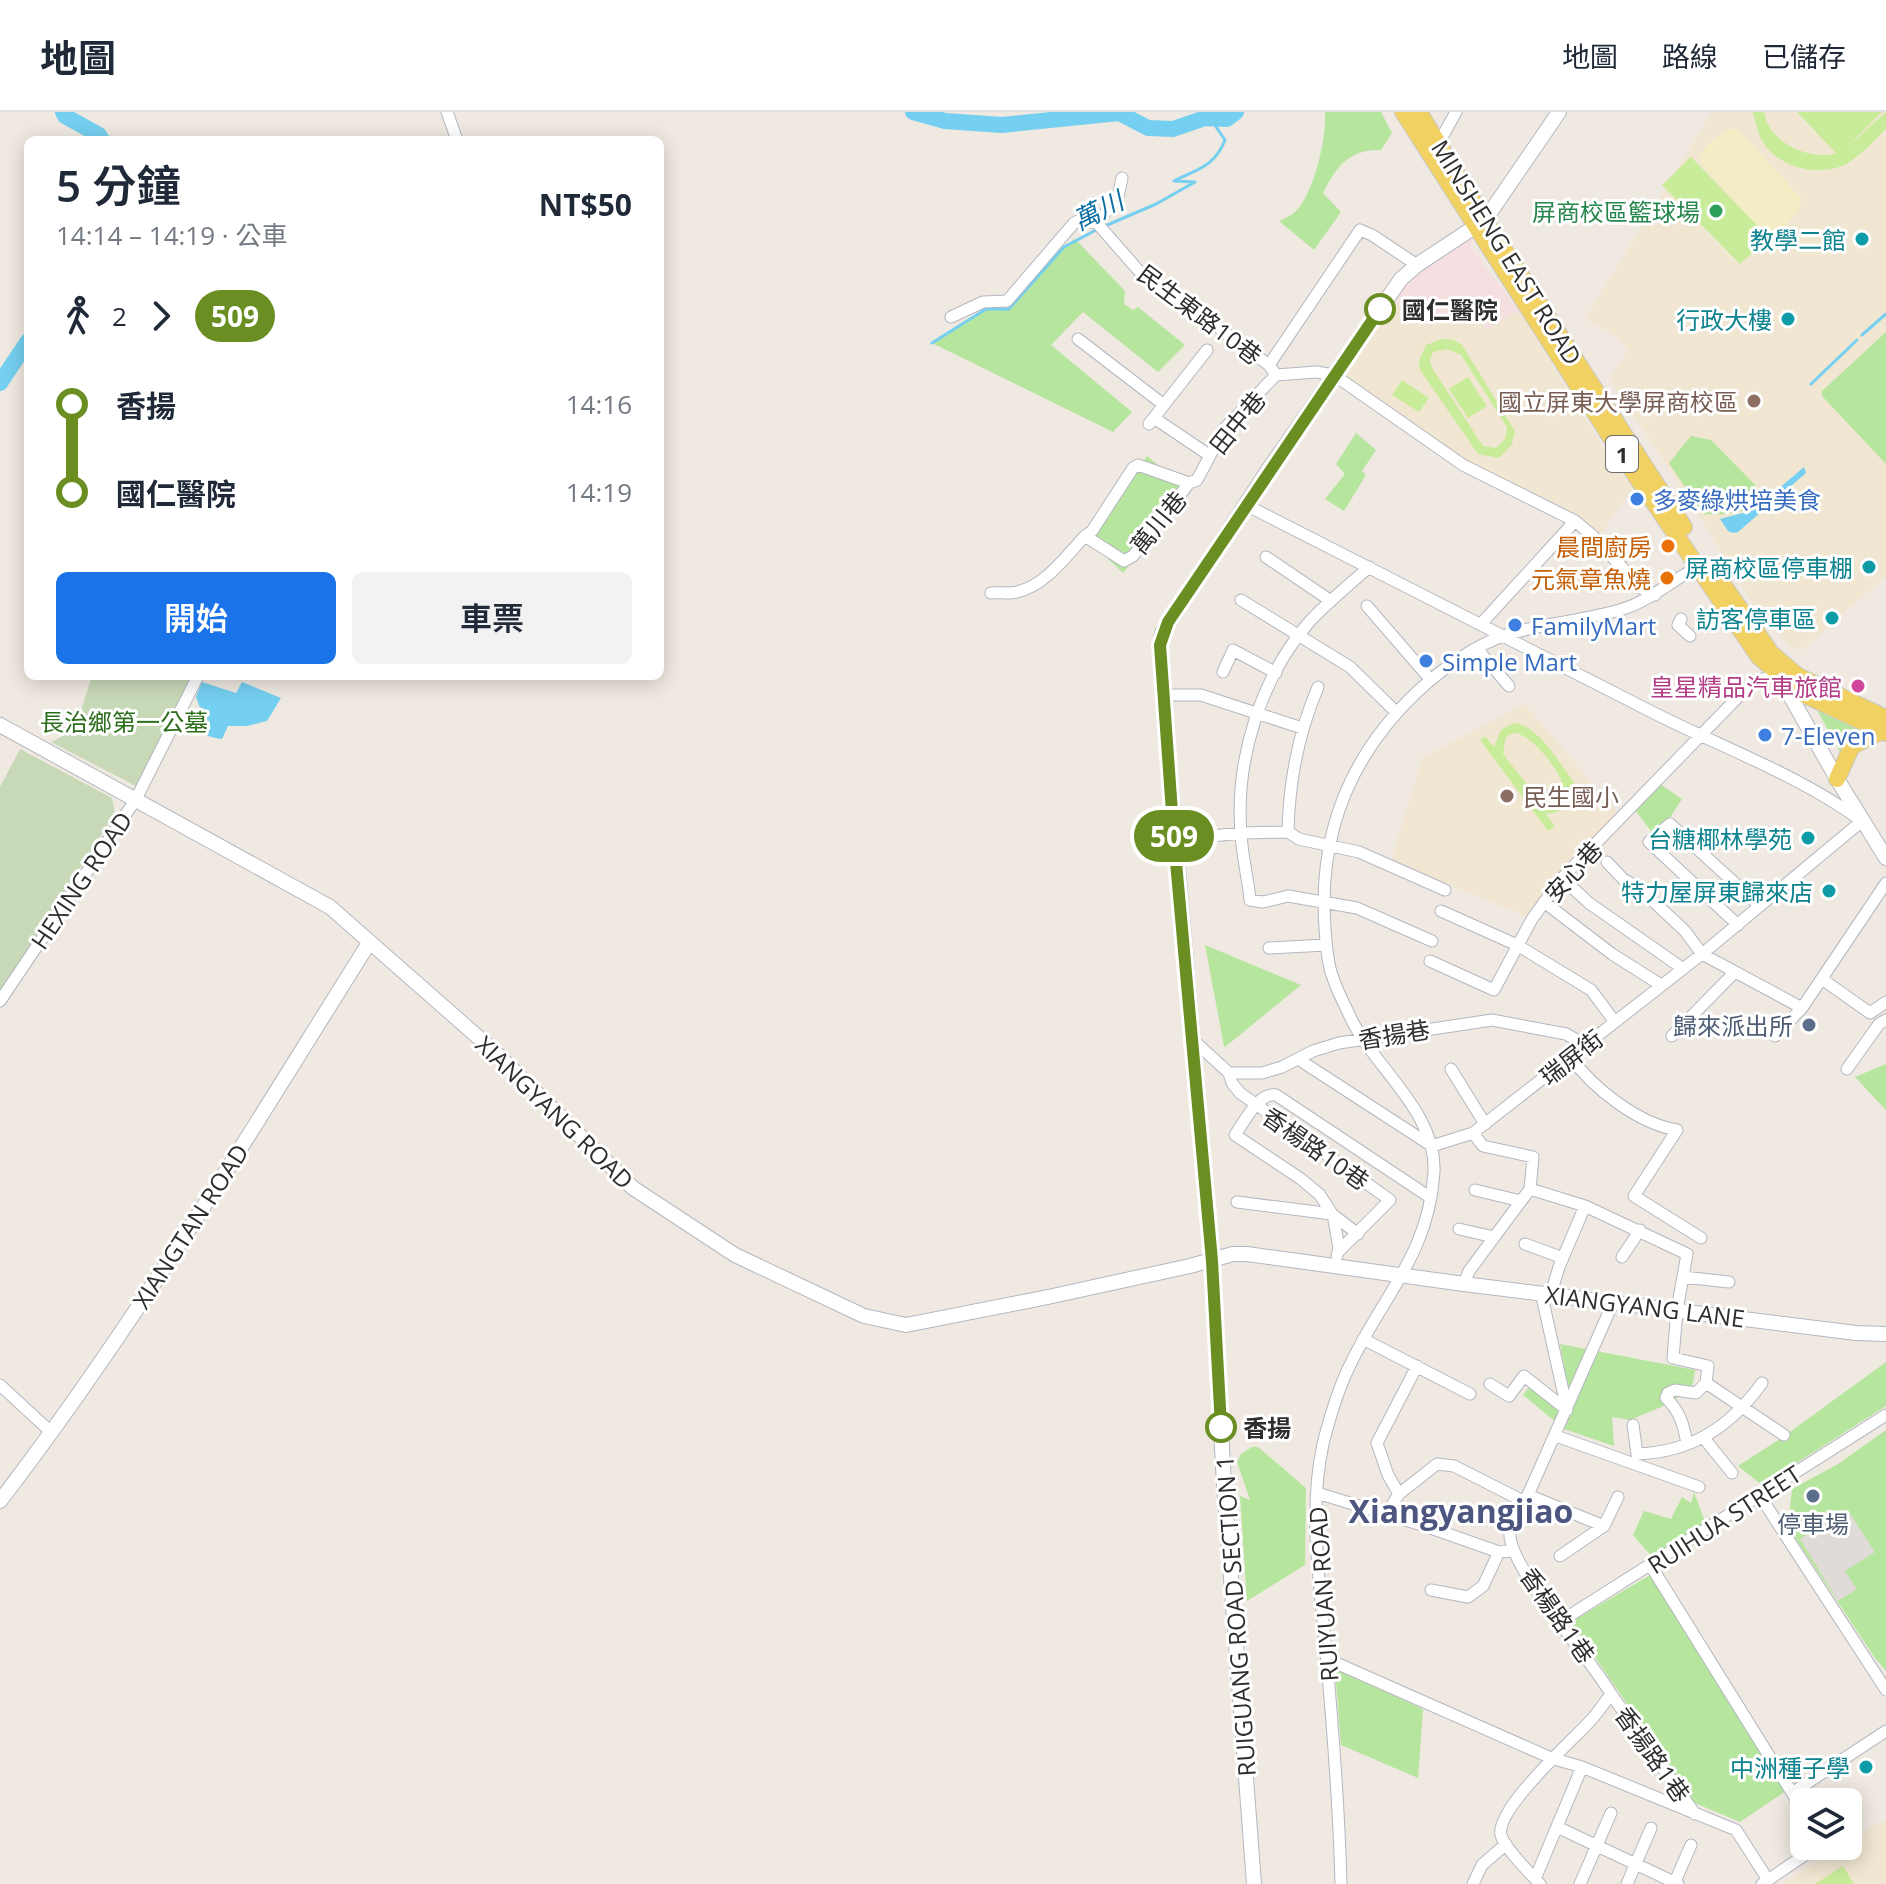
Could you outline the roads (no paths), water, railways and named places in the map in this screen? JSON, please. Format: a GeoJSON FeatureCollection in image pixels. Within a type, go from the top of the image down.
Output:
{"type":"FeatureCollection","features":[{"type":"Feature","properties":{"kind":"main road","name":"MINSHENG EAST ROAD"},"geometry":{"type":"LineString","coordinates":[[1403,112],[1434,149],[1759,657],[1778,675]]}},
{"type":"Feature","properties":{"kind":"main road","name":"MINSHENG EAST ROAD"},"geometry":{"type":"LineString","coordinates":[[1419,112],[1434,149]]}},
{"type":"Feature","properties":{"kind":"main road","name":"MINSHENG EAST ROAD"},"geometry":{"type":"LineString","coordinates":[[1702,565],[1771,653]]}},
{"type":"Feature","properties":{"kind":"main road","name":"1"},"geometry":{"type":"LineString","coordinates":[[1771,653],[1798,676],[1885,727]]}},
{"type":"Feature","properties":{"kind":"main road","name":"1"},"geometry":{"type":"LineString","coordinates":[[1778,675],[1803,694],[1885,727]]}},
{"type":"Feature","properties":{"kind":"main road"},"geometry":{"type":"LineString","coordinates":[[1837,779],[1852,746],[1885,727]]}},
{"type":"Feature","properties":{"kind":"street"},"geometry":{"type":"LineString","coordinates":[[447,112],[456,136]]}},
{"type":"Feature","properties":{"kind":"street"},"geometry":{"type":"LineString","coordinates":[[1434,149],[1456,112]]}},
{"type":"Feature","properties":{"kind":"street"},"geometry":{"type":"LineString","coordinates":[[1480,224],[1559,112]]}},
{"type":"Feature","properties":{"kind":"street"},"geometry":{"type":"LineString","coordinates":[[951,317],[983,302],[1007,301],[1074,223],[1080,220],[1097,223],[1118,197],[1122,178]]}},
{"type":"Feature","properties":{"kind":"street","name":"民生東路10巷"},"geometry":{"type":"LineString","coordinates":[[1097,223],[1145,278],[1209,317],[1272,370],[1360,230],[1417,265]]}},
{"type":"Feature","properties":{"kind":"street","name":"RUIGUANG ROAD SECTION 1"},"geometry":{"type":"LineString","coordinates":[[1254,1884],[1224,1485],[1212,1261],[1174,840],[1160,645],[1162,633],[1246,505],[1401,279],[1480,224]]}},
{"type":"Feature","properties":{"kind":"street"},"geometry":{"type":"LineString","coordinates":[[1078,339],[1164,405]]}},
{"type":"Feature","properties":{"kind":"street"},"geometry":{"type":"LineString","coordinates":[[1207,350],[1152,421],[1209,455]]}},
{"type":"Feature","properties":{"kind":"street","name":"田中巷"},"geometry":{"type":"LineString","coordinates":[[1193,482],[1224,429],[1272,370],[1334,375]]}},
{"type":"Feature","properties":{"kind":"street"},"geometry":{"type":"LineString","coordinates":[[1334,375],[1463,465],[1575,521],[1641,588],[1655,595]]}},
{"type":"Feature","properties":{"kind":"street","name":"萬川巷"},"geometry":{"type":"LineString","coordinates":[[991,593],[1017,592],[1060,565],[1085,536],[1092,531],[1138,465],[1193,482],[1133,556],[1124,561],[1085,536]]}},
{"type":"Feature","properties":{"kind":"street"},"geometry":{"type":"LineString","coordinates":[[1246,505],[1701,736],[1773,767],[1827,796],[1862,821]]}},
{"type":"Feature","properties":{"kind":"street"},"geometry":{"type":"LineString","coordinates":[[1481,624],[1575,521]]}},
{"type":"Feature","properties":{"kind":"street"},"geometry":{"type":"LineString","coordinates":[[1266,557],[1331,601]]}},
{"type":"Feature","properties":{"kind":"street"},"geometry":{"type":"LineString","coordinates":[[1403,1276],[1417,1246],[1431,1198],[1434,1168],[1432,1146],[1409,1100],[1353,1024],[1330,972],[1323,904],[1330,845],[1346,787],[1378,734],[1396,712],[1430,679],[1457,659],[1504,636],[1625,609],[1655,595],[1702,565]]}},
{"type":"Feature","properties":{"kind":"street"},"geometry":{"type":"LineString","coordinates":[[1369,567],[1309,622],[1276,673],[1256,712],[1243,765],[1241,833],[1250,900],[1263,902],[1288,896],[1357,908],[1432,941]]}},
{"type":"Feature","properties":{"kind":"street"},"geometry":{"type":"LineString","coordinates":[[1241,600],[1350,667],[1396,712]]}},
{"type":"Feature","properties":{"kind":"street"},"geometry":{"type":"LineString","coordinates":[[1367,606],[1430,679]]}},
{"type":"Feature","properties":{"kind":"street"},"geometry":{"type":"LineString","coordinates":[[1681,619],[1678,625],[1690,636]]}},
{"type":"Feature","properties":{"kind":"street"},"geometry":{"type":"LineString","coordinates":[[1223,672],[1233,650],[1276,673]]}},
{"type":"Feature","properties":{"kind":"street"},"geometry":{"type":"LineString","coordinates":[[1478,650],[1509,686]]}},
{"type":"Feature","properties":{"kind":"street","name":"MINSHENG EAST ROAD"},"geometry":{"type":"LineString","coordinates":[[1771,653],[1778,675],[1886,858]]}},
{"type":"Feature","properties":{"kind":"street","name":"安心巷"},"geometry":{"type":"LineString","coordinates":[[1430,961],[1494,990],[1517,945],[1562,878],[1755,681],[1778,675]]}},
{"type":"Feature","properties":{"kind":"street","name":"HEXING ROAD"},"geometry":{"type":"LineString","coordinates":[[0,1001],[136,799],[196,680]]}},
{"type":"Feature","properties":{"kind":"street"},"geometry":{"type":"LineString","coordinates":[[1288,832],[1288,801],[1302,728],[1318,687]]}},
{"type":"Feature","properties":{"kind":"street"},"geometry":{"type":"LineString","coordinates":[[1163,695],[1201,695],[1302,728]]}},
{"type":"Feature","properties":{"kind":"street","name":"XIANGYANG ROAD"},"geometry":{"type":"LineString","coordinates":[[0,725],[330,907],[495,1052],[633,1188],[735,1255],[864,1316],[906,1325],[1212,1261]]}},
{"type":"Feature","properties":{"kind":"street","name":"瑞屏街"},"geometry":{"type":"LineString","coordinates":[[1432,1146],[1473,1133],[1485,1124],[1702,954],[1862,821]]}},
{"type":"Feature","properties":{"kind":"street"},"geometry":{"type":"LineString","coordinates":[[1738,925],[1649,842],[1670,824],[1760,906]]}},
{"type":"Feature","properties":{"kind":"street"},"geometry":{"type":"LineString","coordinates":[[1174,840],[1288,832],[1299,839],[1359,852],[1445,890]]}},
{"type":"Feature","properties":{"kind":"street"},"geometry":{"type":"LineString","coordinates":[[1607,862],[1678,925],[1702,954],[1802,1008]]}},
{"type":"Feature","properties":{"kind":"street"},"geometry":{"type":"LineString","coordinates":[[1562,878],[1589,903],[1682,968]]}},
{"type":"Feature","properties":{"kind":"street"},"geometry":{"type":"LineString","coordinates":[[1775,1036],[1802,1008],[1886,883]]}},
{"type":"Feature","properties":{"kind":"street"},"geometry":{"type":"LineString","coordinates":[[1544,902],[1612,954],[1661,985]]}},
{"type":"Feature","properties":{"kind":"street"},"geometry":{"type":"LineString","coordinates":[[1441,911],[1517,945],[1591,990],[1615,1022]]}},
{"type":"Feature","properties":{"kind":"street","name":"XIANGTAN ROAD"},"geometry":{"type":"LineString","coordinates":[[0,1501],[52,1433],[149,1293],[369,943]]}},
{"type":"Feature","properties":{"kind":"street"},"geometry":{"type":"LineString","coordinates":[[1269,948],[1326,945]]}},
{"type":"Feature","properties":{"kind":"street"},"geometry":{"type":"LineString","coordinates":[[1672,1036],[1735,972]]}},
{"type":"Feature","properties":{"kind":"street"},"geometry":{"type":"LineString","coordinates":[[1822,979],[1870,1013],[1886,1002]]}},
{"type":"Feature","properties":{"kind":"street","name":"香揚巷"},"geometry":{"type":"LineString","coordinates":[[1229,1073],[1262,1073],[1313,1051],[1363,1039],[1492,1020],[1566,1034],[1586,1045]]}},
{"type":"Feature","properties":{"kind":"street"},"geometry":{"type":"LineString","coordinates":[[1847,1069],[1879,1024],[1886,1020]]}},
{"type":"Feature","properties":{"kind":"street","name":"香楊路10巷"},"geometry":{"type":"LineString","coordinates":[[1192,1039],[1229,1073],[1240,1093],[1390,1200],[1336,1260]]}},
{"type":"Feature","properties":{"kind":"street"},"geometry":{"type":"LineString","coordinates":[[1571,1057],[1582,1074],[1602,1092],[1663,1128],[1677,1130],[1634,1196],[1701,1238]]}},
{"type":"Feature","properties":{"kind":"street"},"geometry":{"type":"LineString","coordinates":[[1298,1059],[1432,1146]]}},
{"type":"Feature","properties":{"kind":"street","name":"香揚巷"},"geometry":{"type":"LineString","coordinates":[[1451,1069],[1485,1124]]}},
{"type":"Feature","properties":{"kind":"street"},"geometry":{"type":"LineString","coordinates":[[1358,1234],[1332,1214],[1320,1195],[1301,1179],[1235,1135],[1263,1097],[1276,1095],[1431,1198]]}},
{"type":"Feature","properties":{"kind":"street"},"geometry":{"type":"LineString","coordinates":[[1464,1284],[1469,1271],[1530,1189],[1533,1157],[1483,1146],[1473,1133]]}},
{"type":"Feature","properties":{"kind":"street"},"geometry":{"type":"LineString","coordinates":[[1530,1189],[1585,1206],[1687,1254],[1677,1310],[1673,1358],[1708,1366],[1706,1383],[1696,1393],[1675,1390],[1668,1393],[1666,1398],[1675,1407],[1687,1444]]}},
{"type":"Feature","properties":{"kind":"street"},"geometry":{"type":"LineString","coordinates":[[1475,1190],[1521,1201]]}},
{"type":"Feature","properties":{"kind":"street"},"geometry":{"type":"LineString","coordinates":[[1237,1202],[1332,1214]]}},
{"type":"Feature","properties":{"kind":"street"},"geometry":{"type":"LineString","coordinates":[[1567,1410],[1546,1293],[1585,1206]]}},
{"type":"Feature","properties":{"kind":"street","name":"香楊路10巷"},"geometry":{"type":"LineString","coordinates":[[1332,1214],[1336,1260]]}},
{"type":"Feature","properties":{"kind":"street"},"geometry":{"type":"LineString","coordinates":[[1459,1229],[1494,1237]]}},
{"type":"Feature","properties":{"kind":"street"},"geometry":{"type":"LineString","coordinates":[[1622,1257],[1640,1230]]}},
{"type":"Feature","properties":{"kind":"street"},"geometry":{"type":"LineString","coordinates":[[1525,1244],[1563,1258]]}},
{"type":"Feature","properties":{"kind":"street","name":"XIANGYANG LANE"},"geometry":{"type":"LineString","coordinates":[[1212,1261],[1233,1254],[1336,1260],[1403,1276],[1856,1333],[1886,1334]]}},
{"type":"Feature","properties":{"kind":"street","name":"RUIYUAN ROAD"},"geometry":{"type":"LineString","coordinates":[[1341,1884],[1338,1804],[1316,1536],[1317,1493],[1321,1458],[1344,1376],[1363,1339],[1403,1276]]}},
{"type":"Feature","properties":{"kind":"street"},"geometry":{"type":"LineString","coordinates":[[1683,1277],[1729,1282]]}},
{"type":"Feature","properties":{"kind":"street"},"geometry":{"type":"LineString","coordinates":[[1567,1410],[1613,1303]]}},
{"type":"Feature","properties":{"kind":"street"},"geometry":{"type":"LineString","coordinates":[[1363,1339],[1470,1394]]}},
{"type":"Feature","properties":{"kind":"street"},"geometry":{"type":"LineString","coordinates":[[1399,1494],[1388,1475],[1377,1443],[1417,1366]]}},
{"type":"Feature","properties":{"kind":"street"},"geometry":{"type":"LineString","coordinates":[[1490,1384],[1509,1396],[1524,1376],[1567,1410]]}},
{"type":"Feature","properties":{"kind":"street"},"geometry":{"type":"LineString","coordinates":[[1706,1383],[1784,1435]]}},
{"type":"Feature","properties":{"kind":"street"},"geometry":{"type":"LineString","coordinates":[[1633,1425],[1637,1454],[1687,1444],[1731,1420],[1762,1383]]}},
{"type":"Feature","properties":{"kind":"street"},"geometry":{"type":"LineString","coordinates":[[0,1385],[52,1433]]}},
{"type":"Feature","properties":{"kind":"street","name":"香楊路1巷"},"geometry":{"type":"LineString","coordinates":[[1567,1410],[1510,1533],[1513,1551],[1538,1596],[1561,1621],[1611,1694]]}},
{"type":"Feature","properties":{"kind":"street","name":"RUIHUA STREET"},"geometry":{"type":"LineString","coordinates":[[1561,1621],[1886,1415]]}},
{"type":"Feature","properties":{"kind":"street"},"geometry":{"type":"LineString","coordinates":[[1556,1436],[1699,1487]]}},
{"type":"Feature","properties":{"kind":"street"},"geometry":{"type":"LineString","coordinates":[[1703,1437],[1732,1473]]}},
{"type":"Feature","properties":{"kind":"street"},"geometry":{"type":"LineString","coordinates":[[1386,1514],[1399,1494],[1437,1464],[1454,1466],[1526,1498],[1604,1526]]}},
{"type":"Feature","properties":{"kind":"street"},"geometry":{"type":"LineString","coordinates":[[1317,1493],[1499,1552],[1513,1551]]}},
{"type":"Feature","properties":{"kind":"street"},"geometry":{"type":"LineString","coordinates":[[1760,1496],[1886,1690]]}},
{"type":"Feature","properties":{"kind":"street"},"geometry":{"type":"LineString","coordinates":[[1560,1556],[1604,1526],[1618,1497]]}},
{"type":"Feature","properties":{"kind":"street"},"geometry":{"type":"LineString","coordinates":[[1431,1590],[1468,1597],[1483,1586],[1499,1552]]}},
{"type":"Feature","properties":{"kind":"street"},"geometry":{"type":"LineString","coordinates":[[1651,1566],[1790,1790]]}},
{"type":"Feature","properties":{"kind":"street"},"geometry":{"type":"LineString","coordinates":[[1327,1659],[1551,1758],[1582,1767],[1736,1830],[1765,1882],[1797,1860]]}},
{"type":"Feature","properties":{"kind":"street"},"geometry":{"type":"LineString","coordinates":[[1582,1767],[1538,1881],[1506,1844],[1501,1836],[1501,1824],[1551,1758],[1592,1718],[1611,1694]]}},
{"type":"Feature","properties":{"kind":"street","name":"香揚路1巷"},"geometry":{"type":"LineString","coordinates":[[1611,1694],[1695,1814]]}},
{"type":"Feature","properties":{"kind":"street"},"geometry":{"type":"LineString","coordinates":[[1800,1788],[1886,1731]]}},
{"type":"Feature","properties":{"kind":"street"},"geometry":{"type":"LineString","coordinates":[[1580,1884],[1611,1813]]}},
{"type":"Feature","properties":{"kind":"street"},"geometry":{"type":"LineString","coordinates":[[1557,1827],[1676,1884],[1691,1845]]}},
{"type":"Feature","properties":{"kind":"street"},"geometry":{"type":"LineString","coordinates":[[1627,1884],[1651,1828]]}},
{"type":"Feature","properties":{"kind":"street"},"geometry":{"type":"LineString","coordinates":[[1473,1884],[1482,1865],[1506,1844]]}},
{"type":"Feature","properties":{"kind":"water"},"geometry":{"type":"Polygon","coordinates":[[[1804,467],[1806,473],[1738,532],[1728,531],[1720,519],[1754,510],[1804,467]]]}},
{"type":"Feature","properties":{"kind":"water"},"geometry":{"type":"Polygon","coordinates":[[[202,682],[236,693],[242,682],[281,698],[267,721],[247,726],[228,726],[222,739],[194,728],[194,720],[201,711],[196,697],[202,682]]]}},
{"type":"Feature","properties":{"kind":"waterway"},"geometry":{"type":"LineString","coordinates":[[63,112],[100,136]]}},
{"type":"Feature","properties":{"kind":"waterway"},"geometry":{"type":"LineString","coordinates":[[913,112],[945,121],[1002,125],[1119,113],[1148,128],[1173,129],[1205,118],[1227,119],[1236,112]]}},
{"type":"Feature","properties":{"kind":"waterway","name":"萬川"},"geometry":{"type":"LineString","coordinates":[[1105,226],[1156,204],[1195,182],[1174,181],[1205,166],[1221,149],[1225,140],[1210,118]]}},
{"type":"Feature","properties":{"kind":"waterway","name":"萬川"},"geometry":{"type":"LineString","coordinates":[[932,343],[986,309],[1009,309],[1064,247],[1098,229]]}},
{"type":"Feature","properties":{"kind":"waterway"},"geometry":{"type":"LineString","coordinates":[[1862,335],[1886,314]]}},
{"type":"Feature","properties":{"kind":"waterway"},"geometry":{"type":"LineString","coordinates":[[1811,384],[1857,340]]}},
{"type":"Feature","properties":{"kind":"waterway"},"geometry":{"type":"LineString","coordinates":[[0,383],[24,347]]}},
{"type":"Feature","properties":{"kind":"place","name":"屏商校區籃球場"},"geometry":{"type":"Point","coordinates":[1716,211]}},
{"type":"Feature","properties":{"kind":"place","name":"教學二館"},"geometry":{"type":"Point","coordinates":[1862,239]}},
{"type":"Feature","properties":{"kind":"place","name":"國仁醫院"},"geometry":{"type":"Point","coordinates":[1380,309]}},
{"type":"Feature","properties":{"kind":"place","name":"行政大樓"},"geometry":{"type":"Point","coordinates":[1788,319]}},
{"type":"Feature","properties":{"kind":"place","name":"國立屏東大學屏商校區"},"geometry":{"type":"Point","coordinates":[1754,401]}},
{"type":"Feature","properties":{"kind":"place","name":"多麥綠烘培美食"},"geometry":{"type":"Point","coordinates":[1637,499]}},
{"type":"Feature","properties":{"kind":"place","name":"晨間廚房"},"geometry":{"type":"Point","coordinates":[1668,546]}},
{"type":"Feature","properties":{"kind":"place","name":"屏商校區停車棚"},"geometry":{"type":"Point","coordinates":[1869,567]}},
{"type":"Feature","properties":{"kind":"place","name":"元氣章魚燒"},"geometry":{"type":"Point","coordinates":[1667,578]}},
{"type":"Feature","properties":{"kind":"place","name":"訪客停車區"},"geometry":{"type":"Point","coordinates":[1832,618]}},
{"type":"Feature","properties":{"kind":"place","name":"FamilyMart"},"geometry":{"type":"Point","coordinates":[1515,625]}},
{"type":"Feature","properties":{"kind":"place","name":"Simple Mart"},"geometry":{"type":"Point","coordinates":[1426,661]}},
{"type":"Feature","properties":{"kind":"place","name":"皇星精品汽車旅館"},"geometry":{"type":"Point","coordinates":[1858,686]}},
{"type":"Feature","properties":{"kind":"place","name":"7-Eleven"},"geometry":{"type":"Point","coordinates":[1765,735]}},
{"type":"Feature","properties":{"kind":"place","name":"民生國小"},"geometry":{"type":"Point","coordinates":[1507,796]}},
{"type":"Feature","properties":{"kind":"place","name":"台糖椰林學苑"},"geometry":{"type":"Point","coordinates":[1808,838]}},
{"type":"Feature","properties":{"kind":"place","name":"特力屋屏東歸來店"},"geometry":{"type":"Point","coordinates":[1829,891]}},
{"type":"Feature","properties":{"kind":"place","name":"歸來派出所"},"geometry":{"type":"Point","coordinates":[1809,1025]}},
{"type":"Feature","properties":{"kind":"place","name":"香揚"},"geometry":{"type":"Point","coordinates":[1221,1427]}},
{"type":"Feature","properties":{"kind":"place","name":"停車場"},"geometry":{"type":"Point","coordinates":[1813,1496]}},
{"type":"Feature","properties":{"kind":"place","name":"中洲種子學"},"geometry":{"type":"Point","coordinates":[1866,1767]}},
{"type":"Feature","properties":{"kind":"district","name":"Xiangyangjiao"},"geometry":{"type":"Point","coordinates":[1461,1510]}},
{"type":"Feature","properties":{"kind":"park label","name":"長治鄉第一公墓"},"geometry":{"type":"Point","coordinates":[124,721]}}]}
